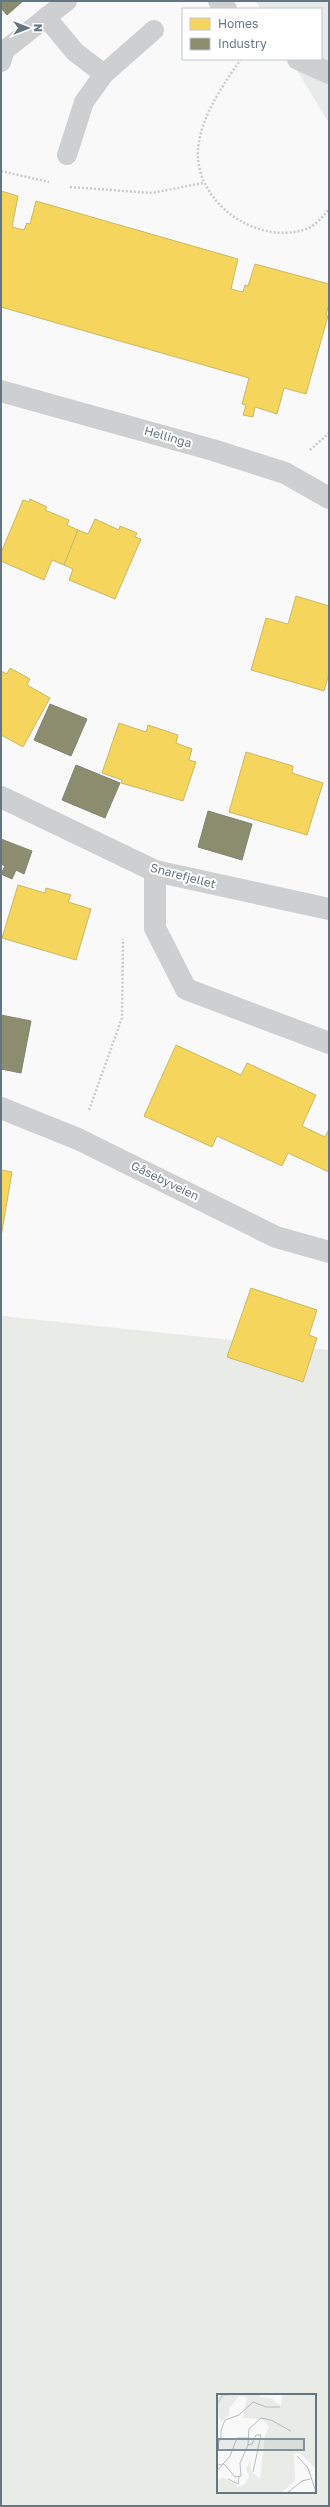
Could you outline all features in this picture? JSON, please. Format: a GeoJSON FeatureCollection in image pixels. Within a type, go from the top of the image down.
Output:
{"type":"FeatureCollection","features":[{"type":"Feature","properties":{"kind":"street"},"geometry":{"type":"LineString","coordinates":[[300,60],[329,73]]}},
{"type":"Feature","properties":{"kind":"street","name":"Hellinga"},"geometry":{"type":"LineString","coordinates":[[1,391],[212,450],[285,473],[329,498]]}},
{"type":"Feature","properties":{"kind":"street","name":"Snarefjellet"},"geometry":{"type":"LineString","coordinates":[[1,798],[155,871],[329,909]]}},
{"type":"Feature","properties":{"kind":"street"},"geometry":{"type":"LineString","coordinates":[[155,871],[156,928],[186,989],[329,1043]]}},
{"type":"Feature","properties":{"kind":"street","name":"Gåsebyveien"},"geometry":{"type":"LineString","coordinates":[[1,1108],[78,1139],[276,1236],[329,1252]]}},
{"type":"Feature","properties":{"kind":"lane"},"geometry":{"type":"LineString","coordinates":[[1,62],[4,50],[67,1]]}},
{"type":"Feature","properties":{"kind":"lane"},"geometry":{"type":"LineString","coordinates":[[46,17],[74,52],[104,74]]}},
{"type":"Feature","properties":{"kind":"lane"},"geometry":{"type":"LineString","coordinates":[[67,155],[84,102],[104,74],[154,30]]}},
{"type":"Feature","properties":{"kind":"path"},"geometry":{"type":"LineString","coordinates":[[240,60],[216,97],[204,125],[198,149],[199,169],[203,183],[220,206],[234,217],[253,227],[272,232],[292,232],[310,227],[329,209]]}},
{"type":"Feature","properties":{"kind":"path"},"geometry":{"type":"LineString","coordinates":[[1,171],[54,183]]}},
{"type":"Feature","properties":{"kind":"path"},"geometry":{"type":"LineString","coordinates":[[62,185],[77,189],[152,193],[203,183]]}},
{"type":"Feature","properties":{"kind":"path"},"geometry":{"type":"LineString","coordinates":[[78,1139],[122,1018],[124,933]]}},
{"type":"Feature","properties":{"kind":"shaded area"},"geometry":{"type":"Polygon","coordinates":[[[256,1],[329,1],[329,123],[291,60],[322,60],[322,8],[260,8],[256,1]]]}},
{"type":"Feature","properties":{"kind":"shaded area"},"geometry":{"type":"Polygon","coordinates":[[[1,1316],[329,1350],[329,2506],[1,2506],[1,1316]]]}},
{"type":"Feature","properties":{"kind":"building: Homes"},"geometry":{"type":"Polygon","coordinates":[[[1,191],[18,196],[12,227],[24,230],[27,223],[30,224],[36,201],[238,259],[231,289],[243,292],[245,285],[248,286],[255,264],[329,284],[329,304],[326,315],[328,316],[306,394],[284,388],[277,414],[255,407],[253,417],[243,415],[246,405],[242,404],[249,378],[1,307],[1,191]]]}},
{"type":"Feature","properties":{"kind":"building: Homes"},"geometry":{"type":"Polygon","coordinates":[[[30,499],[47,507],[45,510],[69,520],[67,525],[78,530],[64,565],[52,560],[44,580],[1,561],[1,553],[23,500],[29,502],[30,499]]]}},
{"type":"Feature","properties":{"kind":"building: Homes"},"geometry":{"type":"Polygon","coordinates":[[[95,519],[119,530],[120,526],[137,533],[135,537],[141,539],[115,599],[69,580],[73,569],[64,565],[78,530],[88,534],[95,519]]]}},
{"type":"Feature","properties":{"kind":"building: Homes"},"geometry":{"type":"Polygon","coordinates":[[[296,596],[329,606],[329,674],[324,691],[251,670],[266,618],[288,624],[296,596]]]}},
{"type":"Feature","properties":{"kind":"building: Homes"},"geometry":{"type":"Polygon","coordinates":[[[10,668],[30,679],[27,685],[50,698],[23,747],[1,735],[1,671],[7,674],[10,668]]]}},
{"type":"Feature","properties":{"kind":"building: Homes"},"geometry":{"type":"Polygon","coordinates":[[[119,723],[146,732],[148,725],[178,735],[176,743],[192,749],[189,760],[196,762],[183,801],[121,783],[122,780],[102,773],[119,723]]]}},
{"type":"Feature","properties":{"kind":"building: Homes"},"geometry":{"type":"Polygon","coordinates":[[[246,752],[293,766],[292,773],[323,783],[307,835],[229,812],[246,752]]]}},
{"type":"Feature","properties":{"kind":"building: Homes"},"geometry":{"type":"Polygon","coordinates":[[[18,885],[45,893],[46,888],[71,895],[68,902],[91,909],[76,960],[2,938],[18,885]]]}},
{"type":"Feature","properties":{"kind":"building: Homes"},"geometry":{"type":"Polygon","coordinates":[[[176,1045],[241,1075],[247,1063],[316,1095],[302,1126],[325,1137],[329,1129],[329,1172],[288,1153],[282,1166],[217,1136],[212,1147],[144,1116],[176,1045]]]}},
{"type":"Feature","properties":{"kind":"building: Homes"},"geometry":{"type":"Polygon","coordinates":[[[1,1170],[12,1172],[1,1237],[1,1170]]]}},
{"type":"Feature","properties":{"kind":"building: Homes"},"geometry":{"type":"Polygon","coordinates":[[[251,1288],[317,1310],[309,1335],[317,1338],[303,1382],[227,1357],[251,1288]]]}},
{"type":"Feature","properties":{"kind":"building: Industry"},"geometry":{"type":"Polygon","coordinates":[[[1,1],[23,1],[7,15],[1,8],[1,1]]]}},
{"type":"Feature","properties":{"kind":"building: Industry"},"geometry":{"type":"Polygon","coordinates":[[[50,704],[87,719],[71,756],[34,740],[50,704]]]}},
{"type":"Feature","properties":{"kind":"building: Industry"},"geometry":{"type":"Polygon","coordinates":[[[76,765],[120,783],[105,818],[62,800],[76,765]]]}},
{"type":"Feature","properties":{"kind":"building: Industry"},"geometry":{"type":"Polygon","coordinates":[[[208,811],[252,824],[242,860],[198,847],[208,811]]]}},
{"type":"Feature","properties":{"kind":"building: Industry"},"geometry":{"type":"Polygon","coordinates":[[[1,839],[32,851],[24,874],[16,870],[12,879],[1,874],[5,866],[1,864],[1,839]]]}},
{"type":"Feature","properties":{"kind":"building: Industry"},"geometry":{"type":"Polygon","coordinates":[[[1,1015],[31,1021],[21,1073],[1,1069],[1,1015]]]}}]}
